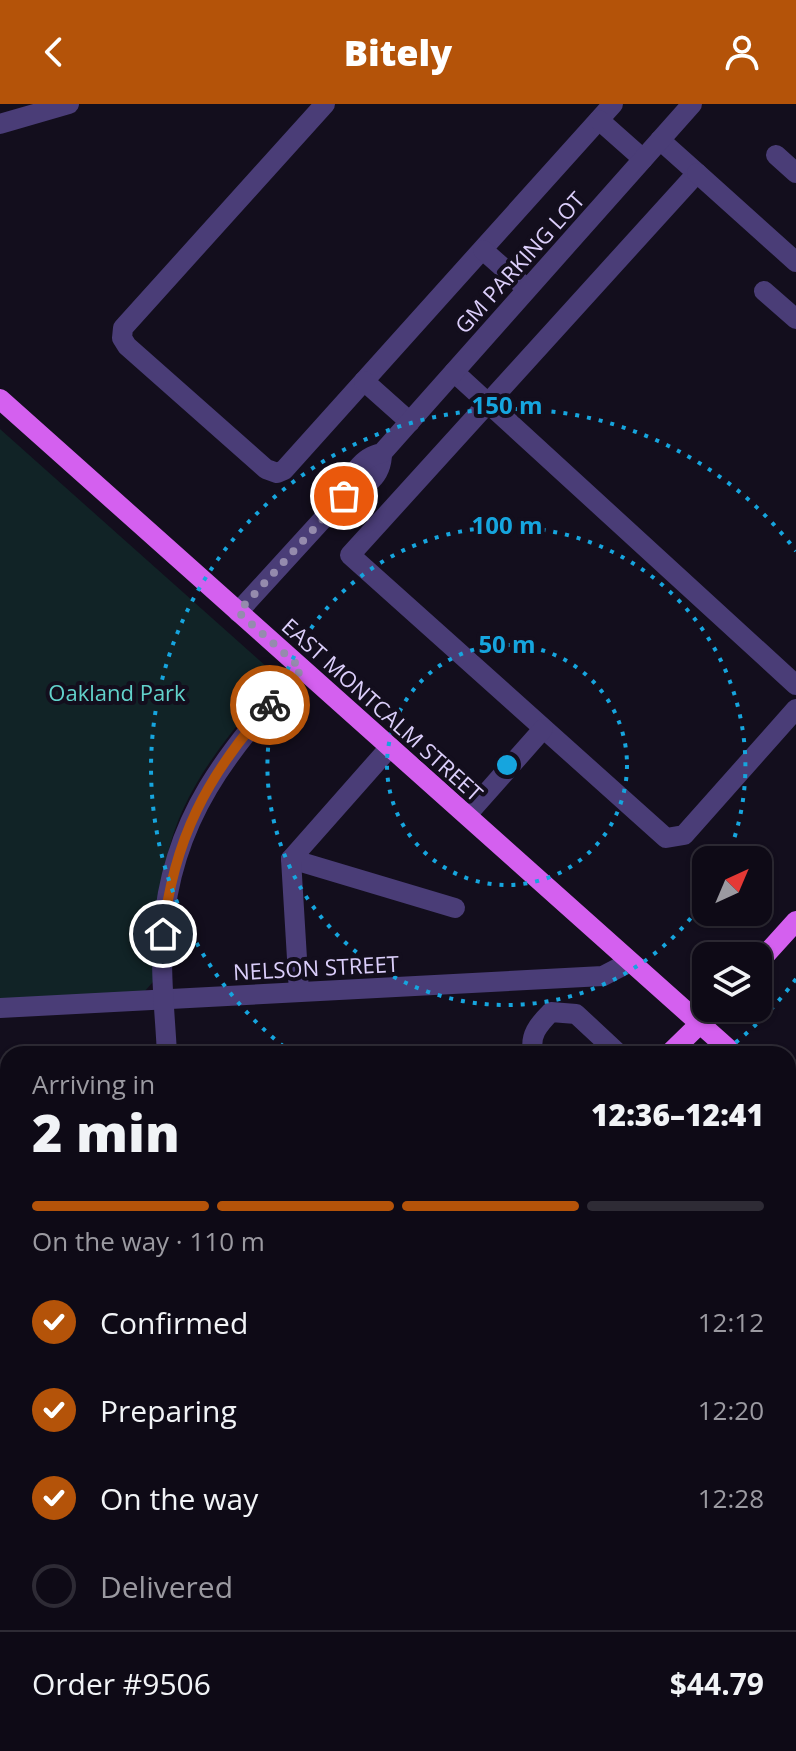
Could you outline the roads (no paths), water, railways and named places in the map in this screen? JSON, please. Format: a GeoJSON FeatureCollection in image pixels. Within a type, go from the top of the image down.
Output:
{"type":"FeatureCollection","features":[{"type":"Feature","properties":{"kind":"main road","name":"EAST MONTCALM STREET"},"geometry":{"type":"LineString","coordinates":[[3,409],[238,612],[725,1046]]}},
{"type":"Feature","properties":{"kind":"main road"},"geometry":{"type":"LineString","coordinates":[[772,949],[793,929]]}},
{"type":"Feature","properties":{"kind":"main road"},"geometry":{"type":"LineString","coordinates":[[677,1046],[700,1023]]}},
{"type":"Feature","properties":{"kind":"street"},"geometry":{"type":"LineString","coordinates":[[325,104],[123,328],[122,338],[127,346],[266,469],[277,473],[284,470],[613,104]]}},
{"type":"Feature","properties":{"kind":"street","name":"GM PARKING LOT"},"geometry":{"type":"LineString","coordinates":[[238,612],[344,496],[363,488],[382,467],[382,453],[692,104]]}},
{"type":"Feature","properties":{"kind":"street"},"geometry":{"type":"LineString","coordinates":[[0,124],[31,109],[66,105]]}},
{"type":"Feature","properties":{"kind":"street"},"geometry":{"type":"LineString","coordinates":[[599,120],[643,159]]}},
{"type":"Feature","properties":{"kind":"street"},"geometry":{"type":"LineString","coordinates":[[660,140],[796,262]]}},
{"type":"Feature","properties":{"kind":"street"},"geometry":{"type":"LineString","coordinates":[[776,155],[796,173]]}},
{"type":"Feature","properties":{"kind":"street"},"geometry":{"type":"LineString","coordinates":[[697,173],[350,555],[666,838],[684,835],[796,709]]}},
{"type":"Feature","properties":{"kind":"street"},"geometry":{"type":"LineString","coordinates":[[483,250],[527,289]]}},
{"type":"Feature","properties":{"kind":"street"},"geometry":{"type":"LineString","coordinates":[[764,291],[796,319]]}},
{"type":"Feature","properties":{"kind":"street"},"geometry":{"type":"LineString","coordinates":[[454,372],[796,685]]}},
{"type":"Feature","properties":{"kind":"street"},"geometry":{"type":"LineString","coordinates":[[364,381],[410,422]]}},
{"type":"Feature","properties":{"kind":"street"},"geometry":{"type":"LineString","coordinates":[[167,1046],[163,934],[176,862],[193,817],[229,752],[302,669]]}},
{"type":"Feature","properties":{"kind":"street"},"geometry":{"type":"LineString","coordinates":[[467,815],[543,729]]}},
{"type":"Feature","properties":{"kind":"street"},"geometry":{"type":"LineString","coordinates":[[299,992],[291,859],[390,747]]}},
{"type":"Feature","properties":{"kind":"street"},"geometry":{"type":"LineString","coordinates":[[291,859],[455,908]]}},
{"type":"Feature","properties":{"kind":"street","name":"NELSON STREET"},"geometry":{"type":"LineString","coordinates":[[0,1008],[603,976],[630,962]]}},
{"type":"Feature","properties":{"kind":"street"},"geometry":{"type":"LineString","coordinates":[[531,1046],[535,1029],[551,1012],[576,1014],[610,1046]]}},
{"type":"Feature","properties":{"kind":"park label","name":"Oakland Park"},"geometry":{"type":"Point","coordinates":[117,692]}}]}
